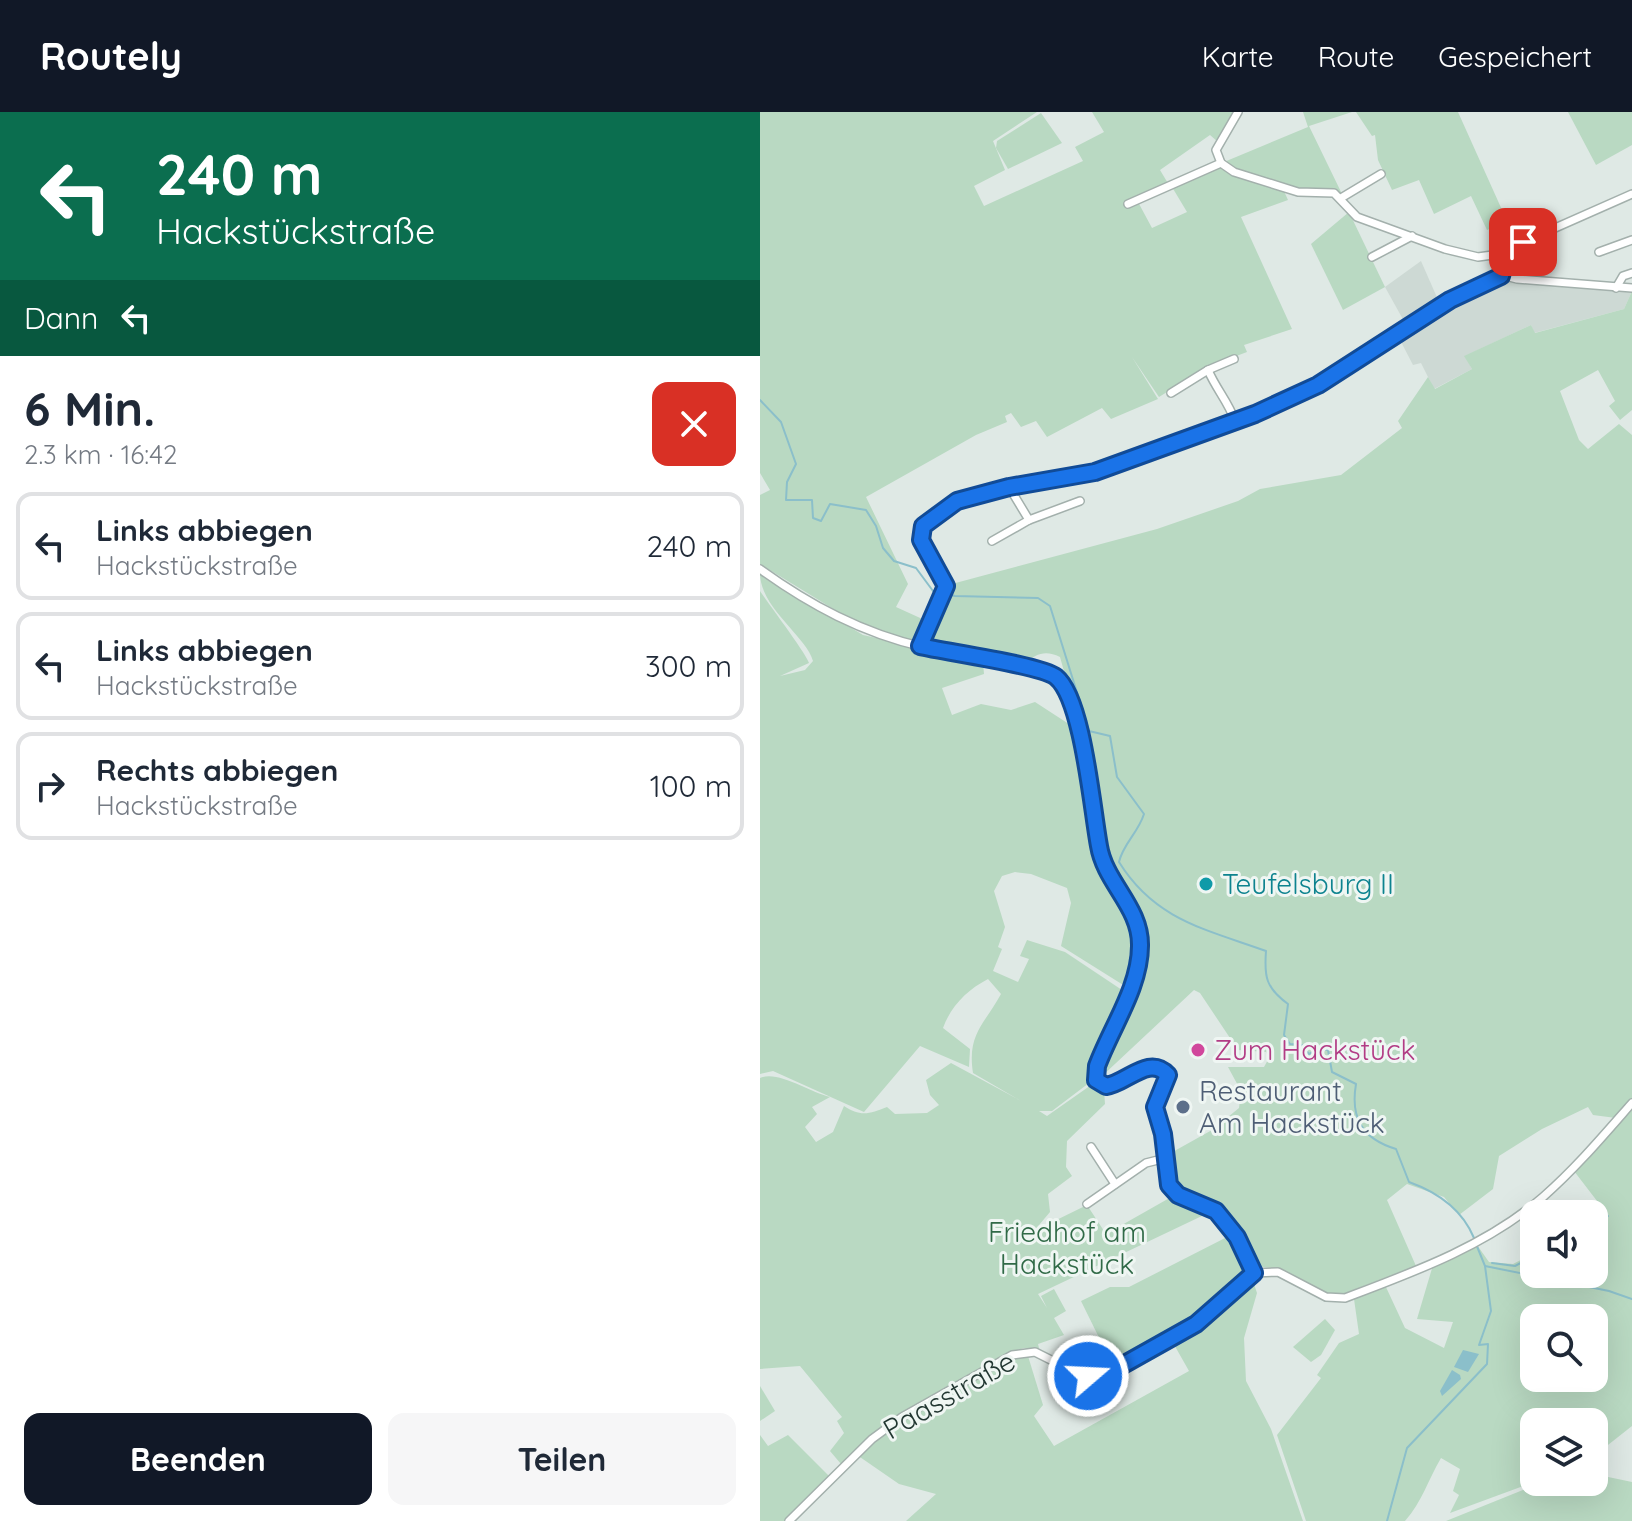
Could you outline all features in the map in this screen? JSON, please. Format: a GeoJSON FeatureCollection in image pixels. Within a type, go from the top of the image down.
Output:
{"type":"FeatureCollection","features":[{"type":"Feature","properties":{"kind":"street"},"geometry":{"type":"LineString","coordinates":[[1238,112],[1216,148],[1221,163],[1234,172],[1295,191],[1331,192],[1341,198],[1357,217],[1478,257],[1507,253],[1519,244],[1628,196],[1632,204]]}},
{"type":"Feature","properties":{"kind":"street"},"geometry":{"type":"LineString","coordinates":[[1128,204],[1221,163]]}},
{"type":"Feature","properties":{"kind":"street"},"geometry":{"type":"LineString","coordinates":[[1341,198],[1381,174]]}},
{"type":"Feature","properties":{"kind":"street"},"geometry":{"type":"LineString","coordinates":[[1372,257],[1412,236]]}},
{"type":"Feature","properties":{"kind":"street"},"geometry":{"type":"LineString","coordinates":[[1599,252],[1632,240]]}},
{"type":"Feature","properties":{"kind":"street"},"geometry":{"type":"LineString","coordinates":[[1502,275],[1507,253]]}},
{"type":"Feature","properties":{"kind":"street"},"geometry":{"type":"LineString","coordinates":[[1616,288],[1623,276],[1632,273]]}},
{"type":"Feature","properties":{"kind":"street"},"geometry":{"type":"LineString","coordinates":[[920,646],[944,593],[945,579],[921,540],[923,526],[951,503],[1009,487],[1095,472],[1235,421],[1318,385],[1450,300],[1502,275],[1632,288]]}},
{"type":"Feature","properties":{"kind":"street"},"geometry":{"type":"LineString","coordinates":[[1171,393],[1208,370],[1234,359]]}},
{"type":"Feature","properties":{"kind":"street"},"geometry":{"type":"LineString","coordinates":[[1208,370],[1217,391],[1228,399],[1235,421]]}},
{"type":"Feature","properties":{"kind":"street"},"geometry":{"type":"LineString","coordinates":[[1009,487],[1029,520]]}},
{"type":"Feature","properties":{"kind":"street"},"geometry":{"type":"LineString","coordinates":[[992,541],[1029,520],[1080,501]]}},
{"type":"Feature","properties":{"kind":"street"},"geometry":{"type":"LineString","coordinates":[[760,569],[866,631],[920,646],[1041,669],[1056,677],[1067,692],[1082,747],[1100,854],[1136,919],[1140,941],[1134,977],[1097,1066],[1096,1080],[1106,1086],[1149,1067],[1164,1070],[1168,1081],[1155,1107],[1168,1181],[1173,1191],[1216,1211],[1237,1237],[1254,1273],[1278,1272],[1326,1297],[1345,1298],[1476,1243],[1542,1197],[1594,1150],[1632,1103]]}},
{"type":"Feature","properties":{"kind":"street"},"geometry":{"type":"LineString","coordinates":[[1091,1147],[1115,1184]]}},
{"type":"Feature","properties":{"kind":"street"},"geometry":{"type":"LineString","coordinates":[[1087,1204],[1146,1163],[1166,1158]]}},
{"type":"Feature","properties":{"kind":"street","name":"Paasstraße"},"geometry":{"type":"LineString","coordinates":[[789,1521],[872,1439],[902,1417],[1001,1360],[1027,1351],[1079,1374],[1101,1374],[1196,1324],[1254,1273]]}},
{"type":"Feature","properties":{"kind":"shaded area"},"geometry":{"type":"Polygon","coordinates":[[[1421,261],[1439,302],[1405,323],[1385,287],[1421,261]]]}},
{"type":"Feature","properties":{"kind":"shaded area"},"geometry":{"type":"Polygon","coordinates":[[[1519,281],[1632,291],[1624,309],[1534,333],[1531,325],[1465,356],[1472,369],[1434,389],[1421,363],[1413,365],[1398,336],[1449,303],[1494,282],[1519,281]]]}},
{"type":"Feature","properties":{"kind":"green space"},"geometry":{"type":"Polygon","coordinates":[[[760,112],[1037,112],[993,141],[1005,170],[974,186],[984,206],[1083,161],[1075,147],[1104,132],[1092,112],[1238,112],[1218,142],[1210,135],[1160,170],[1169,185],[1138,202],[1152,228],[1187,212],[1172,187],[1218,165],[1229,174],[1283,189],[1288,200],[1241,217],[1292,329],[1244,345],[1247,352],[1207,367],[1159,397],[1132,357],[1158,399],[1111,419],[1102,408],[1047,437],[1036,421],[1021,427],[1011,413],[1005,416],[1007,422],[976,435],[866,497],[908,584],[896,607],[929,622],[919,643],[866,629],[760,564],[760,495],[770,490],[760,473],[760,112]]]}},
{"type":"Feature","properties":{"kind":"green space"},"geometry":{"type":"Polygon","coordinates":[[[1303,112],[1352,112],[1309,126],[1342,194],[1334,190],[1297,189],[1230,168],[1224,162],[1308,127],[1303,112]]]}},
{"type":"Feature","properties":{"kind":"green space"},"geometry":{"type":"Polygon","coordinates":[[[1356,112],[1458,112],[1507,221],[1487,230],[1471,196],[1434,214],[1419,180],[1392,190],[1378,160],[1375,135],[1372,136],[1356,112]]]}},
{"type":"Feature","properties":{"kind":"green space"},"geometry":{"type":"Polygon","coordinates":[[[1568,112],[1632,112],[1632,145],[1596,165],[1568,112]]]}},
{"type":"Feature","properties":{"kind":"green space"},"geometry":{"type":"Polygon","coordinates":[[[1041,113],[1062,143],[1008,169],[996,148],[997,141],[1041,113]]]}},
{"type":"Feature","properties":{"kind":"green space"},"geometry":{"type":"Polygon","coordinates":[[[1349,212],[1385,287],[1343,310],[1311,244],[1349,212]]]}},
{"type":"Feature","properties":{"kind":"green space"},"geometry":{"type":"Polygon","coordinates":[[[1632,291],[1632,410],[1620,420],[1609,406],[1615,401],[1598,370],[1560,391],[1579,440],[1588,449],[1619,424],[1632,435],[1632,1099],[1616,1118],[1593,1115],[1588,1107],[1542,1129],[1499,1156],[1493,1189],[1459,1215],[1444,1197],[1407,1184],[1387,1200],[1416,1266],[1335,1297],[1317,1291],[1280,1269],[1255,1266],[1227,1219],[1212,1204],[1180,1191],[1171,1173],[1169,1154],[1212,1130],[1239,1108],[1241,1091],[1228,1067],[1264,1067],[1269,1058],[1266,1052],[1238,1050],[1200,993],[1194,990],[1100,1078],[1100,1064],[1141,965],[1143,930],[1101,845],[1099,817],[1067,685],[1071,682],[1067,682],[1060,657],[1041,654],[1025,664],[933,646],[925,638],[948,585],[1157,529],[1238,501],[1260,489],[1341,475],[1402,428],[1398,421],[1428,377],[1435,389],[1472,369],[1464,356],[1531,325],[1535,333],[1624,309],[1632,291]]]}},
{"type":"Feature","properties":{"kind":"green space","name":"Friedhof am Hackstück"},"geometry":{"type":"Polygon","coordinates":[[[760,573],[863,635],[983,662],[984,674],[942,688],[952,715],[981,704],[1011,710],[1035,702],[1075,728],[1093,838],[1130,915],[1136,945],[1128,988],[1061,946],[1071,903],[1067,888],[1031,874],[1015,872],[1002,876],[994,891],[1005,927],[998,947],[1002,949],[993,971],[1018,982],[1029,959],[1020,956],[1027,940],[1065,952],[1125,992],[1098,1053],[1093,1080],[1052,1111],[1039,1111],[1047,1116],[1094,1083],[1104,1090],[1105,1104],[1067,1141],[1066,1167],[1072,1176],[1048,1194],[1050,1212],[1034,1231],[1087,1205],[1106,1234],[1173,1196],[1209,1209],[1229,1230],[1216,1219],[1204,1215],[1038,1294],[1047,1308],[1041,1296],[1054,1289],[1066,1311],[1054,1318],[1064,1335],[1038,1344],[1040,1352],[1024,1348],[1011,1352],[868,1439],[841,1464],[830,1451],[844,1433],[837,1421],[842,1417],[800,1366],[760,1369],[760,1078],[785,1079],[830,1097],[812,1107],[817,1114],[805,1127],[816,1142],[833,1132],[844,1106],[860,1113],[887,1107],[895,1114],[927,1113],[939,1105],[930,1095],[926,1080],[951,1063],[1021,1101],[973,1073],[972,1049],[975,1039],[1001,994],[988,979],[961,999],[943,1028],[970,1049],[969,1067],[920,1046],[864,1112],[773,1071],[760,1074],[760,591],[809,663],[780,676],[805,670],[813,661],[809,651],[767,598],[760,573]]]}},
{"type":"Feature","properties":{"kind":"green space"},"geometry":{"type":"Polygon","coordinates":[[[1632,1105],[1632,1426],[1608,1445],[1608,1408],[1520,1408],[1520,1487],[1450,1513],[1459,1495],[1453,1491],[1460,1469],[1441,1458],[1405,1521],[1306,1521],[1277,1435],[1321,1378],[1317,1375],[1339,1343],[1359,1334],[1354,1299],[1385,1285],[1405,1328],[1444,1348],[1453,1322],[1417,1319],[1433,1265],[1477,1245],[1489,1262],[1513,1264],[1520,1260],[1520,1288],[1608,1288],[1608,1200],[1596,1200],[1574,1171],[1632,1105]]]}},
{"type":"Feature","properties":{"kind":"green space"},"geometry":{"type":"Polygon","coordinates":[[[1231,1235],[1248,1267],[1244,1277],[1192,1323],[1113,1366],[1081,1301],[1110,1287],[1129,1287],[1231,1235]]]}},
{"type":"Feature","properties":{"kind":"green space"},"geometry":{"type":"Polygon","coordinates":[[[1248,1280],[1253,1281],[1257,1293],[1244,1338],[1246,1381],[1271,1429],[1303,1521],[906,1521],[936,1494],[899,1484],[857,1455],[923,1407],[1023,1354],[1028,1356],[1043,1405],[1034,1416],[1054,1446],[1189,1371],[1172,1341],[1210,1318],[1248,1280]]]}},
{"type":"Feature","properties":{"kind":"green space"},"geometry":{"type":"Polygon","coordinates":[[[1325,1319],[1335,1330],[1321,1355],[1311,1362],[1293,1347],[1325,1319]]]}},
{"type":"Feature","properties":{"kind":"green space"},"geometry":{"type":"Polygon","coordinates":[[[760,1386],[775,1411],[760,1421],[760,1386]]]}},
{"type":"Feature","properties":{"kind":"green space"},"geometry":{"type":"Polygon","coordinates":[[[760,1435],[768,1446],[788,1435],[830,1477],[786,1521],[760,1521],[760,1435]]]}},
{"type":"Feature","properties":{"kind":"green space"},"geometry":{"type":"Polygon","coordinates":[[[1608,1477],[1632,1482],[1632,1521],[1446,1521],[1520,1491],[1520,1496],[1608,1496],[1608,1477]]]}},
{"type":"Feature","properties":{"kind":"water"},"geometry":{"type":"Polygon","coordinates":[[[1463,1350],[1479,1354],[1468,1372],[1454,1367],[1463,1350]]]}},
{"type":"Feature","properties":{"kind":"water"},"geometry":{"type":"Polygon","coordinates":[[[1452,1370],[1461,1379],[1442,1396],[1440,1391],[1452,1370]]]}},
{"type":"Feature","properties":{"kind":"waterway"},"geometry":{"type":"LineString","coordinates":[[760,400],[781,422],[796,464],[787,482],[786,500],[812,500],[813,518],[821,521],[830,504],[866,510],[876,526],[883,548],[894,561],[916,568],[933,591],[955,596],[1038,598],[1050,606],[1089,731],[1110,736],[1117,777],[1144,814],[1119,862],[1133,882],[1165,910],[1202,928],[1266,951],[1268,981],[1275,993],[1288,1004],[1284,1035],[1290,1044],[1302,1045],[1309,1054],[1319,1049],[1328,1050],[1332,1072],[1356,1084],[1355,1108],[1361,1126],[1375,1140],[1396,1149],[1409,1182],[1448,1203],[1463,1218],[1474,1238]]}},
{"type":"Feature","properties":{"kind":"waterway"},"geometry":{"type":"LineString","coordinates":[[1387,1521],[1407,1448],[1487,1364],[1488,1344],[1479,1345],[1491,1311],[1485,1266],[1476,1244]]}},
{"type":"Feature","properties":{"kind":"waterway"},"geometry":{"type":"LineString","coordinates":[[1492,1263],[1515,1266],[1520,1263]]}},
{"type":"Feature","properties":{"kind":"waterway"},"geometry":{"type":"LineString","coordinates":[[1485,1266],[1609,1291],[1632,1299]]}},
{"type":"Feature","properties":{"kind":"place","name":"Teufelsburg II"},"geometry":{"type":"Point","coordinates":[1206,884]}},
{"type":"Feature","properties":{"kind":"place","name":"Zum Hackstück"},"geometry":{"type":"Point","coordinates":[1198,1050]}},
{"type":"Feature","properties":{"kind":"place","name":"Restaurant Am Hackstück"},"geometry":{"type":"Point","coordinates":[1183,1107]}},
{"type":"Feature","properties":{"kind":"route"},"geometry":{"type":"LineString","coordinates":[[1088,1376],[1114,1370],[1196,1324],[1254,1273],[1237,1237],[1216,1211],[1178,1195],[1169,1185],[1163,1134],[1155,1107],[1168,1081],[1164,1070],[1149,1067],[1139,1070],[1116,1085],[1106,1086],[1096,1080],[1102,1052],[1134,977],[1140,941],[1136,919],[1100,854],[1075,714],[1063,684],[1053,674],[1041,669],[920,646],[946,586],[945,579],[921,540],[923,526],[951,503],[1009,487],[1104,469],[1183,437],[1255,414],[1318,385],[1450,300],[1501,276],[1507,253],[1523,242]]}}]}
